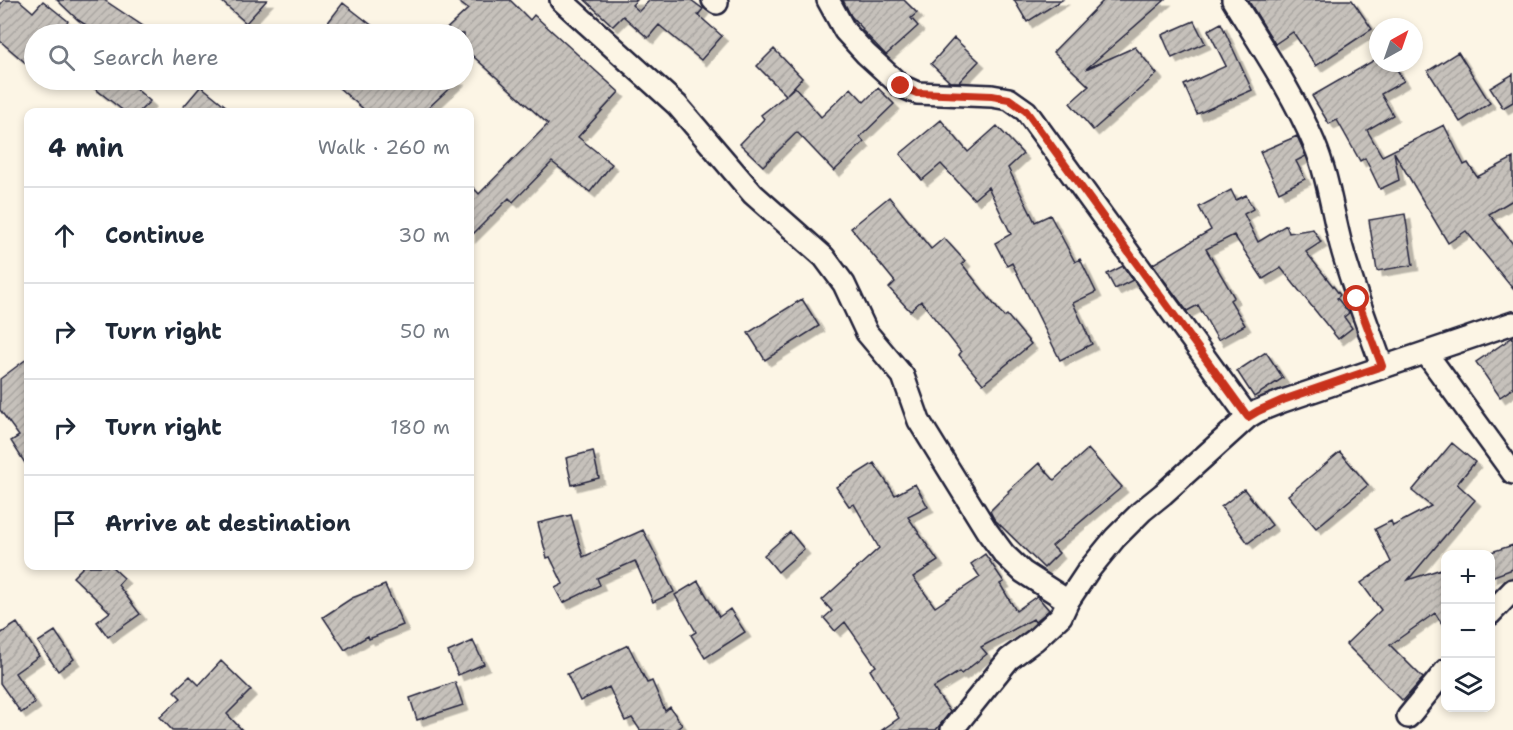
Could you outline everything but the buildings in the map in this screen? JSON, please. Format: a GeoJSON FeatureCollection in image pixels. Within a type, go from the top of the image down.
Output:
{"type":"FeatureCollection","features":[{"type":"Feature","properties":{"kind":"street"},"geometry":{"type":"LineString","coordinates":[[561,0],[677,105],[753,194],[824,257],[844,284],[867,333],[903,376],[919,421],[987,531],[1004,554],[1023,572],[1068,601]]}},
{"type":"Feature","properties":{"kind":"street"},"geometry":{"type":"LineString","coordinates":[[828,0],[845,32],[901,86],[917,93],[992,96],[1009,99],[1026,111],[1248,417]]}},
{"type":"Feature","properties":{"kind":"street"},"geometry":{"type":"LineString","coordinates":[[1233,0],[1273,65],[1315,144],[1329,188],[1341,243],[1357,299],[1382,366]]}},
{"type":"Feature","properties":{"kind":"street"},"geometry":{"type":"LineString","coordinates":[[952,730],[1009,658],[1035,640],[1061,616],[1088,571],[1115,538],[1142,511],[1163,495],[1248,417],[1283,400],[1513,323]]}},
{"type":"Feature","properties":{"kind":"street"},"geometry":{"type":"LineString","coordinates":[[1426,353],[1513,473]]}},
{"type":"Feature","properties":{"kind":"street"},"geometry":{"type":"LineString","coordinates":[[1495,610],[1513,590]]}},
{"type":"Feature","properties":{"kind":"street"},"geometry":{"type":"LineString","coordinates":[[1408,717],[1441,676]]}},
{"type":"Feature","properties":{"kind":"route"},"geometry":{"type":"LineString","coordinates":[[901,86],[917,93],[992,96],[1009,99],[1026,111],[1248,417],[1283,400],[1382,366],[1357,299]]}}]}
